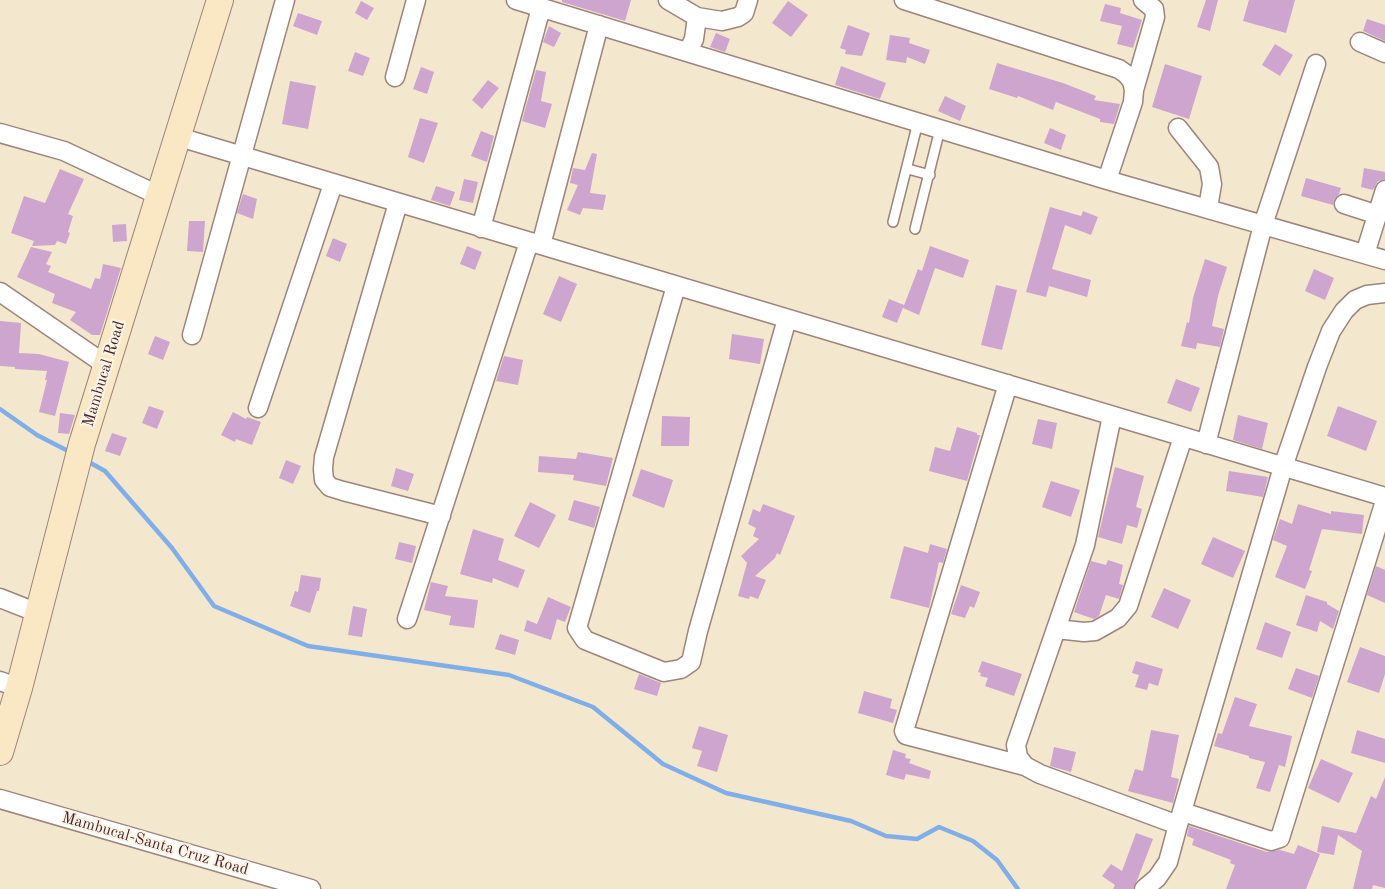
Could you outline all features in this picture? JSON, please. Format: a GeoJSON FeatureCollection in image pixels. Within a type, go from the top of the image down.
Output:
{"type":"FeatureCollection","features":[{"type":"Feature","properties":{"kind":"main road","name":"Mambucal Road"},"geometry":{"type":"LineString","coordinates":[[0,752],[10,684],[38,613],[79,456],[106,365],[220,0]]}},
{"type":"Feature","properties":{"kind":"street"},"geometry":{"type":"LineString","coordinates":[[192,336],[285,0]]}},
{"type":"Feature","properties":{"kind":"street"},"geometry":{"type":"LineString","coordinates":[[395,77],[416,0]]}},
{"type":"Feature","properties":{"kind":"street"},"geometry":{"type":"LineString","coordinates":[[516,0],[1107,180],[1385,260]]}},
{"type":"Feature","properties":{"kind":"street"},"geometry":{"type":"LineString","coordinates":[[668,0],[697,17],[729,20],[744,13],[748,0]]}},
{"type":"Feature","properties":{"kind":"street"},"geometry":{"type":"LineString","coordinates":[[904,0],[1119,69],[1132,81],[1134,90]]}},
{"type":"Feature","properties":{"kind":"street"},"geometry":{"type":"LineString","coordinates":[[1107,180],[1132,102],[1155,17],[1154,9],[1143,0]]}},
{"type":"Feature","properties":{"kind":"street"},"geometry":{"type":"LineString","coordinates":[[481,228],[541,8]]}},
{"type":"Feature","properties":{"kind":"street"},"geometry":{"type":"LineString","coordinates":[[688,52],[694,39],[697,17]]}},
{"type":"Feature","properties":{"kind":"street"},"geometry":{"type":"LineString","coordinates":[[407,619],[535,244],[599,25]]}},
{"type":"Feature","properties":{"kind":"street"},"geometry":{"type":"LineString","coordinates":[[1360,42],[1385,53]]}},
{"type":"Feature","properties":{"kind":"street"},"geometry":{"type":"LineString","coordinates":[[1206,444],[1263,225],[1316,64]]}},
{"type":"Feature","properties":{"kind":"street"},"geometry":{"type":"LineString","coordinates":[[1178,128],[1209,167],[1212,184],[1208,208]]}},
{"type":"Feature","properties":{"kind":"street"},"geometry":{"type":"LineString","coordinates":[[0,133],[64,151],[160,196]]}},
{"type":"Feature","properties":{"kind":"street"},"geometry":{"type":"LineString","coordinates":[[178,137],[1008,384],[1385,499],[1280,838],[1271,841],[1180,819],[1040,774],[1024,766],[906,735],[904,731],[1008,384]]}},
{"type":"Feature","properties":{"kind":"street"},"geometry":{"type":"LineString","coordinates":[[258,408],[333,184]]}},
{"type":"Feature","properties":{"kind":"street"},"geometry":{"type":"LineString","coordinates":[[1365,254],[1385,190]]}},
{"type":"Feature","properties":{"kind":"street"},"geometry":{"type":"LineString","coordinates":[[398,203],[324,457],[324,480],[330,487],[441,516]]}},
{"type":"Feature","properties":{"kind":"street"},"geometry":{"type":"LineString","coordinates":[[1344,204],[1378,215]]}},
{"type":"Feature","properties":{"kind":"street"},"geometry":{"type":"LineString","coordinates":[[676,286],[577,628],[585,640],[664,672],[681,669],[691,662],[787,319]]}},
{"type":"Feature","properties":{"kind":"street"},"geometry":{"type":"LineString","coordinates":[[0,292],[106,365]]}},
{"type":"Feature","properties":{"kind":"street"},"geometry":{"type":"LineString","coordinates":[[1144,889],[1157,878],[1168,862],[1283,467],[1331,331],[1344,311],[1355,300],[1367,295],[1385,293]]}},
{"type":"Feature","properties":{"kind":"street"},"geometry":{"type":"LineString","coordinates":[[1024,766],[1018,757],[1017,745],[1085,545],[1112,416]]}},
{"type":"Feature","properties":{"kind":"street"},"geometry":{"type":"LineString","coordinates":[[1056,628],[1084,632],[1095,631],[1118,618],[1128,606],[1183,437]]}},
{"type":"Feature","properties":{"kind":"street"},"geometry":{"type":"LineString","coordinates":[[0,598],[38,613]]}},
{"type":"Feature","properties":{"kind":"street","name":"Mambucal-Santa Cruz Road"},"geometry":{"type":"LineString","coordinates":[[0,799],[311,889]]}},
{"type":"Feature","properties":{"kind":"lane"},"geometry":{"type":"LineString","coordinates":[[894,222],[918,122]]}},
{"type":"Feature","properties":{"kind":"lane"},"geometry":{"type":"LineString","coordinates":[[915,229],[940,129]]}},
{"type":"Feature","properties":{"kind":"lane"},"geometry":{"type":"LineString","coordinates":[[908,169],[930,175]]}},
{"type":"Feature","properties":{"kind":"building"},"geometry":{"type":"Polygon","coordinates":[[[562,0],[631,0],[625,21],[562,2],[562,0]]]}},
{"type":"Feature","properties":{"kind":"building"},"geometry":{"type":"Polygon","coordinates":[[[1206,0],[1218,0],[1210,31],[1197,27],[1206,0]]]}},
{"type":"Feature","properties":{"kind":"building"},"geometry":{"type":"Polygon","coordinates":[[[1249,0],[1295,0],[1286,33],[1243,21],[1249,0]]]}},
{"type":"Feature","properties":{"kind":"building"},"geometry":{"type":"Polygon","coordinates":[[[361,1],[374,8],[367,20],[355,13],[361,1]]]}},
{"type":"Feature","properties":{"kind":"building"},"geometry":{"type":"Polygon","coordinates":[[[788,1],[808,15],[791,37],[772,23],[788,1]]]}},
{"type":"Feature","properties":{"kind":"building"},"geometry":{"type":"Polygon","coordinates":[[[1105,4],[1121,8],[1120,13],[1142,20],[1133,48],[1117,44],[1122,26],[1100,21],[1105,4]]]}},
{"type":"Feature","properties":{"kind":"building"},"geometry":{"type":"Polygon","coordinates":[[[298,13],[322,21],[317,35],[293,26],[298,13]]]}},
{"type":"Feature","properties":{"kind":"building"},"geometry":{"type":"Polygon","coordinates":[[[1367,19],[1385,25],[1385,41],[1363,31],[1367,19]]]}},
{"type":"Feature","properties":{"kind":"building"},"geometry":{"type":"Polygon","coordinates":[[[848,25],[870,33],[862,56],[845,54],[846,50],[840,48],[848,25]]]}},
{"type":"Feature","properties":{"kind":"building"},"geometry":{"type":"Polygon","coordinates":[[[549,26],[561,33],[554,47],[543,42],[549,26]]]}},
{"type":"Feature","properties":{"kind":"building"},"geometry":{"type":"Polygon","coordinates":[[[716,33],[730,39],[725,52],[710,47],[716,33]]]}},
{"type":"Feature","properties":{"kind":"building"},"geometry":{"type":"Polygon","coordinates":[[[890,35],[910,38],[909,43],[930,50],[925,64],[907,57],[906,63],[886,60],[890,35]]]}},
{"type":"Feature","properties":{"kind":"building"},"geometry":{"type":"Polygon","coordinates":[[[1275,44],[1293,55],[1280,76],[1262,65],[1275,44]]]}},
{"type":"Feature","properties":{"kind":"building"},"geometry":{"type":"Polygon","coordinates":[[[355,52],[370,58],[363,76],[348,71],[355,52]]]}},
{"type":"Feature","properties":{"kind":"building"},"geometry":{"type":"Polygon","coordinates":[[[997,63],[1063,83],[1096,96],[1094,100],[1120,104],[1114,124],[1100,122],[1100,119],[1056,102],[1053,110],[1018,96],[1017,98],[989,89],[997,63]]]}},
{"type":"Feature","properties":{"kind":"building"},"geometry":{"type":"Polygon","coordinates":[[[1165,64],[1202,76],[1189,119],[1152,107],[1165,64]]]}},
{"type":"Feature","properties":{"kind":"building"},"geometry":{"type":"Polygon","coordinates":[[[841,66],[886,83],[880,99],[835,85],[841,66]]]}},
{"type":"Feature","properties":{"kind":"building"},"geometry":{"type":"Polygon","coordinates":[[[421,67],[434,72],[427,94],[413,89],[421,67]]]}},
{"type":"Feature","properties":{"kind":"building"},"geometry":{"type":"Polygon","coordinates":[[[536,70],[546,72],[541,101],[552,104],[545,128],[522,121],[536,70]]]}},
{"type":"Feature","properties":{"kind":"building"},"geometry":{"type":"Polygon","coordinates":[[[488,80],[499,88],[482,109],[472,100],[488,80]]]}},
{"type":"Feature","properties":{"kind":"building"},"geometry":{"type":"Polygon","coordinates":[[[290,81],[316,86],[308,129],[282,124],[290,81]]]}},
{"type":"Feature","properties":{"kind":"building"},"geometry":{"type":"Polygon","coordinates":[[[945,96],[966,106],[960,121],[938,111],[945,96]]]}},
{"type":"Feature","properties":{"kind":"building"},"geometry":{"type":"Polygon","coordinates":[[[420,118],[438,123],[424,163],[408,157],[420,118]]]}},
{"type":"Feature","properties":{"kind":"building"},"geometry":{"type":"Polygon","coordinates":[[[1050,128],[1066,135],[1061,150],[1044,143],[1050,128]]]}},
{"type":"Feature","properties":{"kind":"building"},"geometry":{"type":"Polygon","coordinates":[[[481,131],[494,136],[487,162],[471,156],[481,131]]]}},
{"type":"Feature","properties":{"kind":"building"},"geometry":{"type":"Polygon","coordinates":[[[592,153],[597,154],[590,193],[606,195],[603,210],[583,208],[580,215],[567,210],[578,185],[570,183],[573,168],[585,170],[592,153]]]}},
{"type":"Feature","properties":{"kind":"building"},"geometry":{"type":"Polygon","coordinates":[[[1364,168],[1385,172],[1385,179],[1378,181],[1373,190],[1361,187],[1364,168]]]}},
{"type":"Feature","properties":{"kind":"building"},"geometry":{"type":"Polygon","coordinates":[[[60,169],[84,179],[68,214],[73,216],[66,244],[57,241],[55,245],[32,246],[34,241],[11,233],[24,196],[45,203],[60,169]]]}},
{"type":"Feature","properties":{"kind":"building"},"geometry":{"type":"Polygon","coordinates":[[[1306,178],[1341,188],[1333,205],[1301,196],[1306,178]]]}},
{"type":"Feature","properties":{"kind":"building"},"geometry":{"type":"Polygon","coordinates":[[[464,179],[478,182],[473,203],[459,200],[464,179]]]}},
{"type":"Feature","properties":{"kind":"building"},"geometry":{"type":"Polygon","coordinates":[[[436,186],[455,192],[450,206],[431,200],[436,186]]]}},
{"type":"Feature","properties":{"kind":"building"},"geometry":{"type":"Polygon","coordinates":[[[243,194],[257,199],[253,219],[237,213],[243,194]]]}},
{"type":"Feature","properties":{"kind":"building"},"geometry":{"type":"Polygon","coordinates":[[[1050,207],[1081,216],[1083,211],[1098,217],[1091,235],[1065,225],[1052,269],[1091,280],[1087,297],[1049,286],[1046,297],[1026,292],[1050,207]]]}},
{"type":"Feature","properties":{"kind":"building"},"geometry":{"type":"Polygon","coordinates":[[[189,221],[205,221],[203,252],[187,251],[189,221]]]}},
{"type":"Feature","properties":{"kind":"building"},"geometry":{"type":"Polygon","coordinates":[[[126,224],[127,241],[113,242],[112,225],[126,224]]]}},
{"type":"Feature","properties":{"kind":"building"},"geometry":{"type":"Polygon","coordinates":[[[333,238],[347,244],[340,262],[326,256],[333,238]]]}},
{"type":"Feature","properties":{"kind":"building"},"geometry":{"type":"Polygon","coordinates":[[[467,246],[482,252],[475,270],[460,264],[467,246]]]}},
{"type":"Feature","properties":{"kind":"building"},"geometry":{"type":"Polygon","coordinates":[[[930,246],[969,260],[963,278],[935,268],[919,315],[903,308],[918,269],[922,271],[930,246]]]}},
{"type":"Feature","properties":{"kind":"building"},"geometry":{"type":"Polygon","coordinates":[[[31,247],[52,252],[46,264],[51,266],[48,272],[91,289],[95,278],[100,279],[103,264],[121,268],[100,335],[92,335],[70,320],[76,312],[52,303],[55,294],[17,277],[31,247]]]}},
{"type":"Feature","properties":{"kind":"building"},"geometry":{"type":"Polygon","coordinates":[[[1205,259],[1227,267],[1212,326],[1224,329],[1220,347],[1197,343],[1196,349],[1181,346],[1205,259]]]}},
{"type":"Feature","properties":{"kind":"building"},"geometry":{"type":"Polygon","coordinates":[[[1314,269],[1334,278],[1325,300],[1305,291],[1314,269]]]}},
{"type":"Feature","properties":{"kind":"building"},"geometry":{"type":"Polygon","coordinates":[[[559,276],[577,284],[561,322],[543,314],[559,276]]]}},
{"type":"Feature","properties":{"kind":"building"},"geometry":{"type":"Polygon","coordinates":[[[996,285],[1017,290],[1002,350],[981,345],[996,285]]]}},
{"type":"Feature","properties":{"kind":"building"},"geometry":{"type":"Polygon","coordinates":[[[889,299],[904,305],[897,323],[882,317],[889,299]]]}},
{"type":"Feature","properties":{"kind":"building"},"geometry":{"type":"Polygon","coordinates":[[[0,321],[21,323],[19,353],[39,354],[69,362],[55,416],[39,412],[47,371],[0,366],[0,321]]]}},
{"type":"Feature","properties":{"kind":"building"},"geometry":{"type":"Polygon","coordinates":[[[732,334],[764,339],[760,364],[729,359],[732,334]]]}},
{"type":"Feature","properties":{"kind":"building"},"geometry":{"type":"Polygon","coordinates":[[[155,336],[170,342],[163,360],[148,354],[155,336]]]}},
{"type":"Feature","properties":{"kind":"building"},"geometry":{"type":"Polygon","coordinates":[[[504,356],[523,360],[518,385],[496,381],[504,356]]]}},
{"type":"Feature","properties":{"kind":"building"},"geometry":{"type":"Polygon","coordinates":[[[1176,379],[1200,388],[1191,412],[1167,403],[1176,379]]]}},
{"type":"Feature","properties":{"kind":"building"},"geometry":{"type":"Polygon","coordinates":[[[149,406],[164,411],[157,429],[142,423],[149,406]]]}},
{"type":"Feature","properties":{"kind":"building"},"geometry":{"type":"Polygon","coordinates":[[[1338,406],[1377,421],[1366,451],[1327,436],[1338,406]]]}},
{"type":"Feature","properties":{"kind":"building"},"geometry":{"type":"Polygon","coordinates":[[[233,412],[246,419],[247,417],[261,422],[252,445],[236,439],[235,442],[221,435],[233,412]]]}},
{"type":"Feature","properties":{"kind":"building"},"geometry":{"type":"Polygon","coordinates":[[[60,413],[75,415],[69,434],[58,433],[60,413]]]}},
{"type":"Feature","properties":{"kind":"building"},"geometry":{"type":"Polygon","coordinates":[[[1238,415],[1268,423],[1262,449],[1233,440],[1238,415]]]}},
{"type":"Feature","properties":{"kind":"building"},"geometry":{"type":"Polygon","coordinates":[[[662,416],[690,417],[689,446],[661,446],[662,416]]]}},
{"type":"Feature","properties":{"kind":"building"},"geometry":{"type":"Polygon","coordinates":[[[1038,419],[1057,423],[1052,449],[1032,444],[1038,419]]]}},
{"type":"Feature","properties":{"kind":"building"},"geometry":{"type":"Polygon","coordinates":[[[957,427],[980,435],[967,481],[929,471],[935,447],[950,451],[957,427]]]}},
{"type":"Feature","properties":{"kind":"building"},"geometry":{"type":"Polygon","coordinates":[[[112,433],[127,438],[120,456],[105,451],[112,433]]]}},
{"type":"Feature","properties":{"kind":"building"},"geometry":{"type":"Polygon","coordinates":[[[578,452],[613,458],[606,486],[573,480],[574,475],[538,472],[539,456],[576,459],[578,452]]]}},
{"type":"Feature","properties":{"kind":"building"},"geometry":{"type":"Polygon","coordinates":[[[286,460],[301,466],[293,484],[279,478],[286,460]]]}},
{"type":"Feature","properties":{"kind":"building"},"geometry":{"type":"Polygon","coordinates":[[[1115,467],[1144,476],[1136,507],[1142,509],[1137,528],[1127,525],[1122,544],[1098,537],[1115,467]]]}},
{"type":"Feature","properties":{"kind":"building"},"geometry":{"type":"Polygon","coordinates":[[[396,468],[414,474],[408,491],[391,486],[396,468]]]}},
{"type":"Feature","properties":{"kind":"building"},"geometry":{"type":"Polygon","coordinates":[[[641,469],[673,480],[664,508],[632,496],[641,469]]]}},
{"type":"Feature","properties":{"kind":"building"},"geometry":{"type":"Polygon","coordinates":[[[1229,471],[1268,477],[1263,497],[1226,491],[1229,471]]]}},
{"type":"Feature","properties":{"kind":"building"},"geometry":{"type":"Polygon","coordinates":[[[1051,481],[1080,490],[1071,517],[1042,507],[1051,481]]]}},
{"type":"Feature","properties":{"kind":"building"},"geometry":{"type":"Polygon","coordinates":[[[574,500],[600,507],[594,528],[568,520],[574,500]]]}},
{"type":"Feature","properties":{"kind":"building"},"geometry":{"type":"Polygon","coordinates":[[[530,502],[556,515],[539,548],[514,536],[530,502]]]}},
{"type":"Feature","properties":{"kind":"building"},"geometry":{"type":"Polygon","coordinates":[[[763,504],[795,516],[780,555],[777,553],[775,558],[755,576],[766,580],[758,599],[750,596],[749,599],[738,596],[747,563],[741,556],[759,539],[753,536],[756,528],[748,524],[753,509],[760,512],[763,504]]]}},
{"type":"Feature","properties":{"kind":"building"},"geometry":{"type":"Polygon","coordinates":[[[1298,504],[1331,514],[1331,511],[1364,515],[1362,534],[1322,529],[1309,570],[1312,571],[1305,589],[1275,577],[1287,546],[1273,540],[1280,519],[1292,524],[1298,504]]]}},
{"type":"Feature","properties":{"kind":"building"},"geometry":{"type":"Polygon","coordinates":[[[473,529],[504,539],[498,560],[525,570],[518,588],[493,578],[492,583],[460,574],[473,529]]]}},
{"type":"Feature","properties":{"kind":"building"},"geometry":{"type":"Polygon","coordinates":[[[1213,537],[1245,551],[1233,578],[1201,564],[1213,537]]]}},
{"type":"Feature","properties":{"kind":"building"},"geometry":{"type":"Polygon","coordinates":[[[399,542],[416,546],[412,563],[395,559],[399,542]]]}},
{"type":"Feature","properties":{"kind":"building"},"geometry":{"type":"Polygon","coordinates":[[[930,544],[947,549],[943,563],[939,562],[929,608],[890,598],[904,546],[928,553],[930,544]]]}},
{"type":"Feature","properties":{"kind":"building"},"geometry":{"type":"Polygon","coordinates":[[[1108,560],[1123,565],[1119,584],[1123,585],[1119,599],[1106,595],[1099,616],[1094,619],[1074,612],[1091,561],[1106,565],[1108,560]]]}},
{"type":"Feature","properties":{"kind":"building"},"geometry":{"type":"Polygon","coordinates":[[[1376,566],[1385,570],[1385,603],[1367,595],[1376,566]]]}},
{"type":"Feature","properties":{"kind":"building"},"geometry":{"type":"Polygon","coordinates":[[[301,575],[321,578],[319,591],[317,591],[310,613],[290,606],[295,591],[298,592],[301,575]]]}},
{"type":"Feature","properties":{"kind":"building"},"geometry":{"type":"Polygon","coordinates":[[[431,582],[448,586],[445,596],[478,600],[474,628],[449,625],[451,616],[424,610],[431,582]]]}},
{"type":"Feature","properties":{"kind":"building"},"geometry":{"type":"Polygon","coordinates":[[[961,585],[980,592],[974,608],[970,606],[965,618],[951,614],[961,585]]]}},
{"type":"Feature","properties":{"kind":"building"},"geometry":{"type":"Polygon","coordinates":[[[1164,588],[1191,600],[1178,629],[1151,617],[1164,588]]]}},
{"type":"Feature","properties":{"kind":"building"},"geometry":{"type":"Polygon","coordinates":[[[1306,595],[1327,602],[1339,611],[1333,629],[1320,621],[1317,632],[1296,625],[1306,595]]]}},
{"type":"Feature","properties":{"kind":"building"},"geometry":{"type":"Polygon","coordinates":[[[548,597],[571,607],[565,622],[557,619],[551,640],[524,631],[527,620],[537,624],[548,597]]]}},
{"type":"Feature","properties":{"kind":"building"},"geometry":{"type":"Polygon","coordinates":[[[353,606],[367,609],[362,637],[348,635],[353,606]]]}},
{"type":"Feature","properties":{"kind":"building"},"geometry":{"type":"Polygon","coordinates":[[[1265,622],[1291,632],[1282,658],[1256,649],[1265,622]]]}},
{"type":"Feature","properties":{"kind":"building"},"geometry":{"type":"Polygon","coordinates":[[[500,634],[519,640],[515,655],[495,649],[500,634]]]}},
{"type":"Feature","properties":{"kind":"building"},"geometry":{"type":"Polygon","coordinates":[[[1360,647],[1385,656],[1385,674],[1379,693],[1347,682],[1360,647]]]}},
{"type":"Feature","properties":{"kind":"building"},"geometry":{"type":"Polygon","coordinates":[[[982,661],[1022,674],[1014,696],[985,686],[988,678],[980,676],[981,673],[978,672],[982,661]]]}},
{"type":"Feature","properties":{"kind":"building"},"geometry":{"type":"Polygon","coordinates":[[[1136,661],[1163,669],[1158,686],[1149,683],[1147,690],[1135,687],[1139,675],[1132,673],[1136,661]]]}},
{"type":"Feature","properties":{"kind":"building"},"geometry":{"type":"Polygon","coordinates":[[[1296,668],[1319,676],[1312,698],[1288,689],[1296,668]]]}},
{"type":"Feature","properties":{"kind":"building"},"geometry":{"type":"Polygon","coordinates":[[[639,674],[661,683],[657,696],[634,689],[639,674]]]}},
{"type":"Feature","properties":{"kind":"building"},"geometry":{"type":"Polygon","coordinates":[[[864,691],[892,699],[890,708],[897,710],[893,723],[858,713],[864,691]]]}},
{"type":"Feature","properties":{"kind":"building"},"geometry":{"type":"Polygon","coordinates":[[[1235,697],[1257,704],[1249,726],[1292,736],[1285,767],[1279,765],[1270,792],[1256,788],[1265,762],[1214,746],[1218,733],[1222,734],[1235,697]]]}},
{"type":"Feature","properties":{"kind":"building"},"geometry":{"type":"Polygon","coordinates":[[[699,726],[728,735],[717,772],[697,766],[702,751],[692,748],[699,726]]]}},
{"type":"Feature","properties":{"kind":"building"},"geometry":{"type":"Polygon","coordinates":[[[1151,730],[1179,735],[1171,777],[1179,779],[1173,803],[1128,791],[1135,769],[1143,771],[1151,730]]]}},
{"type":"Feature","properties":{"kind":"building"},"geometry":{"type":"Polygon","coordinates":[[[1357,730],[1385,739],[1385,763],[1351,753],[1357,730]]]}},
{"type":"Feature","properties":{"kind":"building"},"geometry":{"type":"Polygon","coordinates":[[[1054,747],[1076,752],[1071,772],[1050,766],[1054,747]]]}},
{"type":"Feature","properties":{"kind":"building"},"geometry":{"type":"Polygon","coordinates":[[[893,750],[906,754],[905,758],[911,759],[909,763],[931,771],[929,779],[906,774],[904,780],[886,775],[893,750]]]}},
{"type":"Feature","properties":{"kind":"building"},"geometry":{"type":"Polygon","coordinates":[[[1321,759],[1353,773],[1339,803],[1308,788],[1321,759]]]}},
{"type":"Feature","properties":{"kind":"building"},"geometry":{"type":"Polygon","coordinates":[[[1385,777],[1385,888],[1373,885],[1372,889],[1353,889],[1362,851],[1338,835],[1334,855],[1317,852],[1322,826],[1356,833],[1371,796],[1376,799],[1385,777]]]}},
{"type":"Feature","properties":{"kind":"building"},"geometry":{"type":"Polygon","coordinates":[[[1189,826],[1267,852],[1280,850],[1294,854],[1298,845],[1320,854],[1306,889],[1226,889],[1235,865],[1230,863],[1231,860],[1192,845],[1194,839],[1187,836],[1189,826]]]}},
{"type":"Feature","properties":{"kind":"building"},"geometry":{"type":"Polygon","coordinates":[[[1136,833],[1153,839],[1138,878],[1133,889],[1113,889],[1115,885],[1102,876],[1111,864],[1122,871],[1136,833]]]}},
{"type":"Feature","properties":{"kind":"waterway"},"geometry":{"type":"LineString","coordinates":[[0,409],[37,435],[72,453]]}},
{"type":"Feature","properties":{"kind":"waterway"},"geometry":{"type":"LineString","coordinates":[[87,461],[105,471],[172,548],[214,606],[308,646],[509,675],[593,707],[663,764],[726,793],[851,821],[886,836],[917,839],[939,827],[973,841],[997,860],[1018,889]]}}]}
